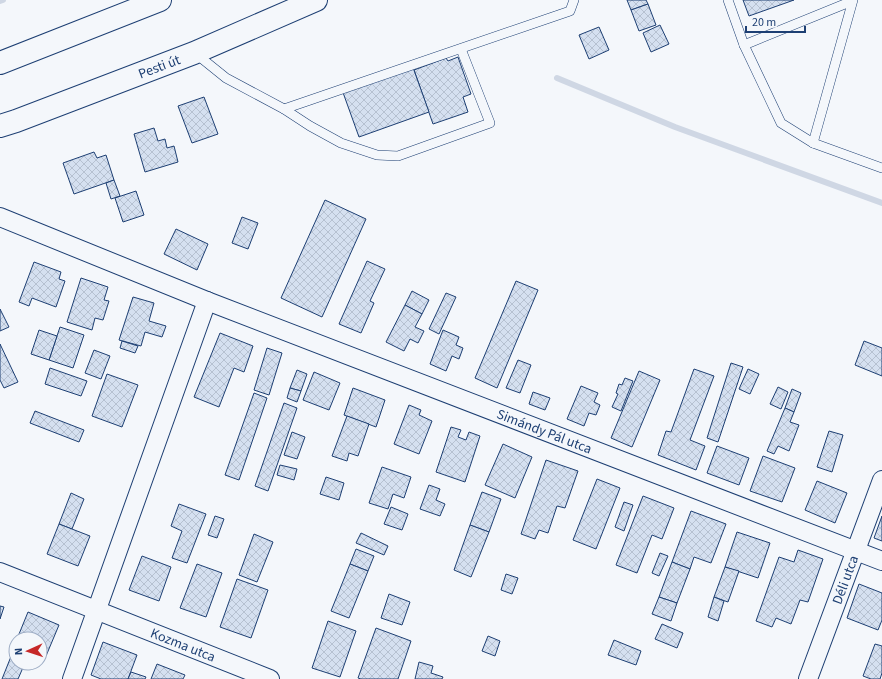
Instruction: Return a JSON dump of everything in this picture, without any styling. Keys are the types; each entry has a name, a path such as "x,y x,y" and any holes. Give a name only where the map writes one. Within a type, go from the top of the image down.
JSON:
{"main road":[{"path":"0,63 160,0"},
{"name":"Pesti út","path":"0,126 194,53 308,5 316,0"}],"street":[{"name":"Simándy Pál utca","path":"0,217 207,301 882,560"},
{"path":"72,679 207,301"},
{"name":"Déli utca","path":"808,679 882,480"},
{"name":"Kozma utca","path":"0,572 270,679"}],"lane":[{"path":"284,109 570,11 574,0"},
{"path":"728,0 744,45 781,123 813,143 882,168"},
{"path":"744,45 852,1"},
{"path":"813,143 852,1"},
{"path":"194,53 226,78 284,109 310,126 341,143 377,155 398,156 490,123 461,49"}],"building":[{"path":"627,0 646,0 648,4 631,10"},
{"path":"743,0 794,0 749,16"},
{"path":"648,4 656,25 639,31 631,10"},
{"path":"660,25 669,44 651,52 643,33"},
{"path":"599,27 609,50 589,59 579,35"},
{"path":"458,57 471,94 463,97 468,112 433,124 414,70 446,58 448,61"},
{"path":"411,62 429,112 359,137 341,87"},
{"path":"204,97 218,134 192,143 178,106"},
{"path":"154,128 158,141 165,139 167,148 174,146 178,162 145,172 134,134"},
{"path":"94,152 97,158 106,155 114,180 74,194 63,163"},
{"path":"114,180 120,196 111,199 106,183"},
{"path":"136,191 144,215 123,222 115,198"},
{"path":"325,200 366,219 322,317 281,298"},
{"path":"242,217 258,223 248,249 232,243"},
{"path":"176,229 208,244 197,270 164,254"},
{"path":"367,261 385,269 370,301 374,303 361,333 339,324"},
{"path":"34,262 61,272 59,279 65,281 56,307 32,298 29,306 19,302"},
{"path":"81,278 108,287 104,300 109,301 103,320 95,318 92,330 67,322"},
{"path":"516,281 538,290 497,388 475,378"},
{"path":"412,291 429,300 422,314 405,305"},
{"path":"446,293 456,297 439,334 429,329"},
{"path":"133,297 154,303 149,321 166,326 162,337 145,332 141,346 119,340"},
{"path":"405,305 422,314 415,327 424,331 418,343 410,339 404,351 386,342"},
{"path":"0,309 9,327 0,331"},
{"path":"60,327 84,335 73,368 49,360"},
{"path":"39,330 57,336 49,360 31,354"},
{"path":"443,330 459,337 456,345 463,348 459,359 452,356 446,371 430,364"},
{"path":"220,333 253,346 244,372 234,368 219,407 194,397"},
{"path":"122,341 138,346 135,353 120,348"},
{"path":"864,341 882,348 882,376 855,365"},
{"path":"0,344 18,382 4,388 0,380"},
{"path":"267,348 282,353 269,395 254,390"},
{"path":"94,350 110,356 101,379 85,373"},
{"path":"518,360 531,365 520,393 506,388"},
{"path":"731,363 743,367 718,442 707,438"},
{"path":"50,368 87,381 81,396 45,384"},
{"path":"694,369 714,376 690,440 705,446 696,470 658,455 666,431 671,432"},
{"path":"748,369 759,374 750,394 739,389"},
{"path":"297,370 307,374 301,391 290,388"},
{"path":"639,371 660,380 632,447 611,438"},
{"path":"314,372 340,383 329,410 303,400"},
{"path":"107,374 138,385 122,427 92,416"},
{"path":"625,378 633,381 621,411 612,407 618,394 616,393 619,384 622,385"},
{"path":"581,386 598,393 594,402 600,405 596,415 589,413 584,426 567,419"},
{"path":"778,387 788,392 781,409 770,404"},
{"path":"290,388 301,391 297,402 287,398"},
{"path":"353,388 385,400 376,427 344,415"},
{"path":"792,389 801,393 794,412 785,408"},
{"path":"533,392 550,398 545,410 529,404"},
{"path":"254,393 267,398 239,480 225,475"},
{"path":"284,403 297,408 268,491 255,486"},
{"path":"409,405 421,410 419,415 432,421 419,454 394,444"},
{"path":"785,408 794,412 790,422 799,425 789,451 778,446 774,454 767,451"},
{"path":"35,411 84,430 79,442 30,423"},
{"path":"347,416 369,424 358,456 349,453 347,461 332,456"},
{"path":"451,427 461,430 458,437 466,440 469,432 480,436 465,482 436,472"},
{"path":"829,431 843,435 832,472 817,467"},
{"path":"292,432 305,437 297,459 284,455"},
{"path":"503,444 532,457 515,498 485,485"},
{"path":"717,446 749,458 739,485 707,473"},
{"path":"763,456 795,468 782,502 750,491"},
{"path":"546,460 578,471 565,508 557,506 548,533 539,530 535,539 521,534"},
{"path":"280,465 297,469 294,480 277,475"},
{"path":"382,467 411,477 404,498 393,494 388,509 369,503"},
{"path":"326,477 344,483 339,500 320,494"},
{"path":"597,479 620,488 596,549 573,540"},
{"path":"817,481 847,493 835,523 805,510"},
{"path":"429,485 440,489 436,500 445,504 440,516 420,509"},
{"path":"482,492 501,499 489,532 470,525"},
{"path":"71,493 84,499 72,529 59,524"},
{"path":"643,496 674,508 662,539 652,535 637,573 616,565"},
{"path":"624,502 633,505 624,531 615,527"},
{"path":"179,504 206,514 187,563 172,558 182,531 171,526"},
{"path":"391,507 408,514 402,530 384,524"},
{"path":"691,511 726,524 711,563 694,557 690,569 672,562"},
{"path":"215,516 224,519 217,538 208,535"},
{"path":"882,516 882,541 874,538"},
{"path":"59,524 90,536 78,566 47,554"},
{"path":"470,525 489,532 471,577 454,570"},
{"path":"737,532 770,543 758,578 725,567"},
{"path":"361,533 388,546 384,555 356,543"},
{"path":"254,534 273,542 257,582 239,575"},
{"path":"356,549 374,556 368,571 350,564"},
{"path":"798,550 823,559 808,602 800,600 791,624 776,618 772,627 756,621 779,557 794,562"},
{"path":"660,553 668,556 659,576 652,573"},
{"path":"142,556 171,567 159,601 129,590"},
{"path":"672,562 690,569 677,603 659,597"},
{"path":"197,564 222,573 206,617 180,608"},
{"path":"350,564 368,571 349,618 331,611"},
{"path":"725,567 739,571 728,602 714,597"},
{"path":"506,574 518,578 512,594 501,590"},
{"path":"237,579 268,590 251,638 220,627"},
{"path":"859,584 882,593 882,620 878,630 847,618"},
{"path":"389,594 410,602 402,625 381,618"},
{"path":"659,597 677,603 671,621 652,614"},
{"path":"714,597 724,601 718,621 708,617"},
{"path":"0,606 4,607 0,619"},
{"path":"28,612 59,625 48,651 48,631 20,631"},
{"path":"328,621 356,631 340,677 312,668"},
{"path":"662,624 683,633 677,648 655,639"},
{"path":"376,628 411,641 398,679 358,678"},
{"path":"488,636 500,641 495,656 482,651"},
{"path":"614,640 641,651 636,665 608,655"},
{"path":"103,642 137,655 128,679 101,679 91,675"},
{"path":"875,644 882,646 882,673 880,679 871,679 863,676"},
{"path":"419,662 433,666 431,673 443,677 442,679 415,679"},
{"path":"8,664 8,671 22,671 18,679 2,679"},
{"path":"157,664 185,675 183,679 151,679"},
{"path":"131,672 146,677 145,679 128,679"}],"waterway":[{"path":"557,78 675,127 882,203"}]}
